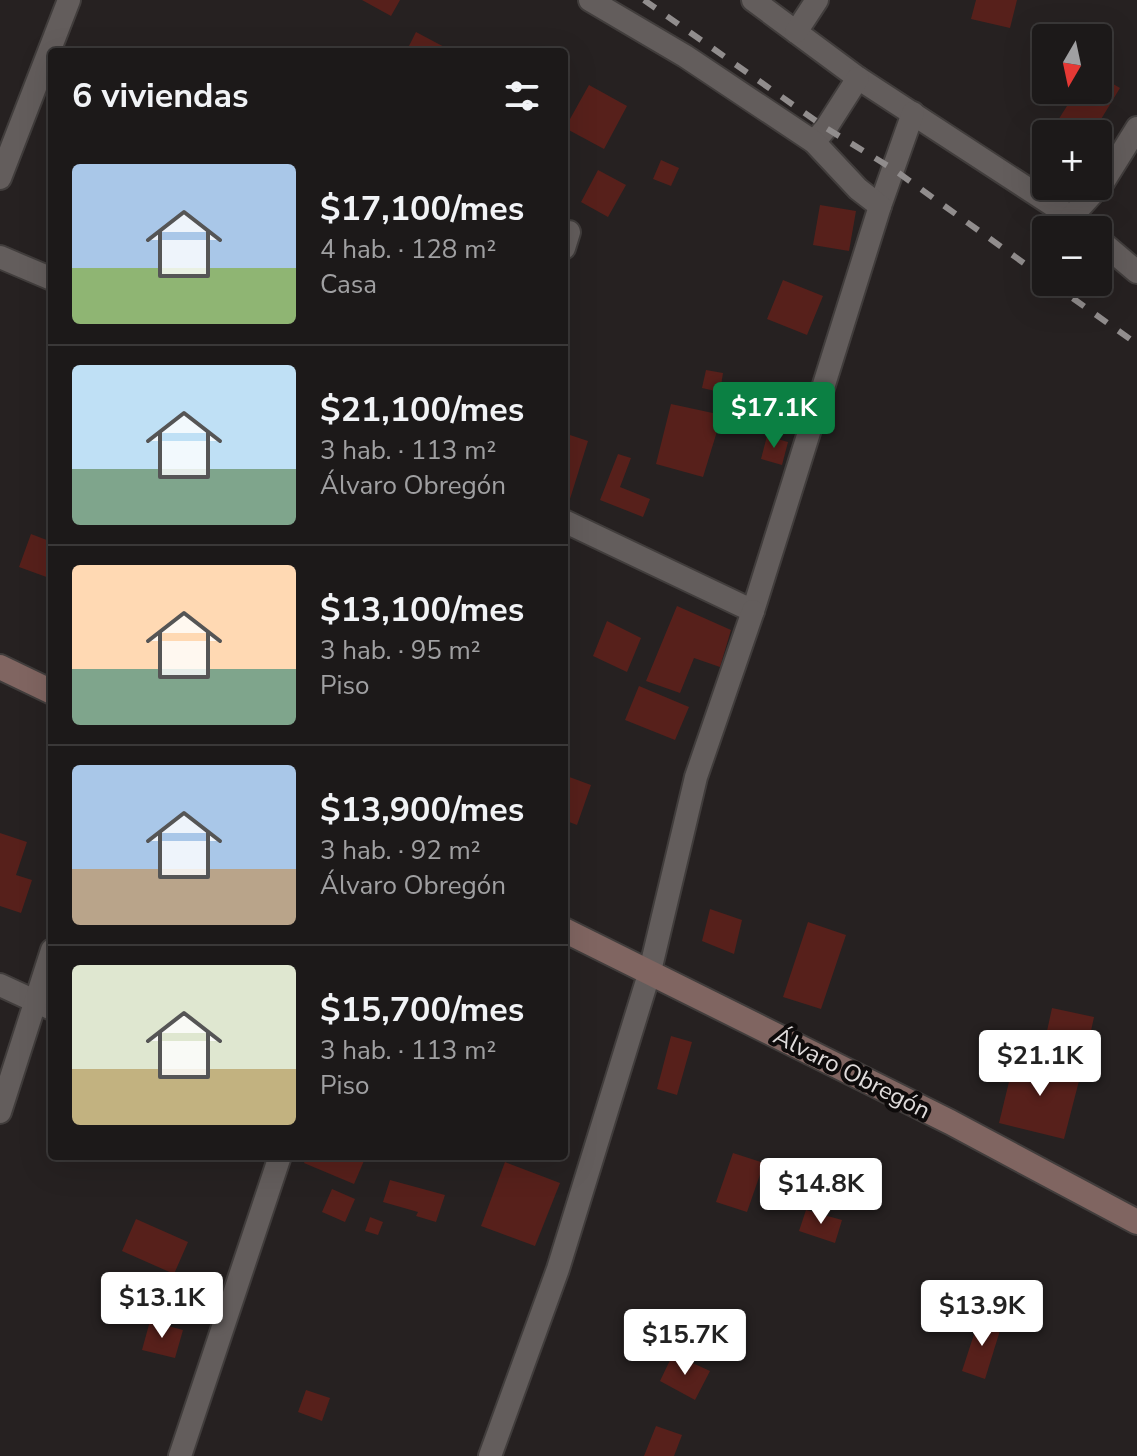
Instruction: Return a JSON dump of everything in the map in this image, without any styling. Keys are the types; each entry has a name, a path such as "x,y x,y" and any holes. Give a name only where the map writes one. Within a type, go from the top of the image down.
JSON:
{"street":[{"path":"50,48 69,0"},
{"path":"590,0 685,56 814,142 858,189 880,206"},
{"path":"753,0 858,78 1067,216"},
{"path":"796,32 817,0"},
{"path":"0,178 48,54"},
{"path":"814,142 858,78"},
{"path":"490,1456 558,1269 650,971 696,777 753,611 880,206 913,113"},
{"path":"1084,216 1137,128"},
{"path":"1112,251 1137,272"},
{"path":"0,257 48,277"},
{"path":"568,523 753,611"},
{"path":"0,667 48,690"},
{"name":"Álvaro Obregón","path":"568,932 950,1122 1137,1222"},
{"path":"0,1112 44,1006 48,978"},
{"path":"0,985 44,1006"},
{"path":"180,1456 279,1160"}],"building":[{"path":"362,0 400,0 391,16"},
{"path":"976,0 1017,0 1010,28 971,19"},
{"path":"416,32 446,48 408,48"},
{"path":"1112,83 1120,88 1112,101"},
{"path":"589,85 627,106 604,149 568,130 568,123"},
{"path":"1068,104 1110,104 1101,120 1058,120"},
{"path":"661,160 679,168 671,186 653,179"},
{"path":"598,170 626,185 608,217 581,202"},
{"path":"820,205 856,211 849,251 813,245"},
{"path":"783,280 823,296 807,335 767,319"},
{"path":"706,370 723,373 720,392 702,388"},
{"path":"671,404 722,415 703,477 656,464"},
{"path":"568,434 588,441 568,502"},
{"path":"767,436 788,442 782,465 761,459"},
{"path":"618,454 631,458 620,487 650,499 643,517 600,500"},
{"path":"31,534 48,540 48,578 19,567"},
{"path":"677,606 731,630 720,667 694,658 680,693 646,681"},
{"path":"607,621 641,638 627,672 593,656"},
{"path":"639,686 689,707 675,740 625,720"},
{"path":"568,776 591,785 577,825 568,822"},
{"path":"0,833 27,842 16,875 32,880 21,913 0,906"},
{"path":"710,909 742,920 734,954 702,941"},
{"path":"808,922 846,935 821,1009 783,997"},
{"path":"1052,1008 1094,1017 1083,1068 1041,1059"},
{"path":"671,1036 692,1042 677,1095 657,1089"},
{"path":"1015,1057 1081,1073 1064,1139 999,1123"},
{"path":"733,1153 764,1163 747,1212 716,1202"},
{"path":"305,1160 364,1160 354,1184 304,1163"},
{"path":"505,1162 560,1183 535,1246 481,1226"},
{"path":"390,1180 445,1195 436,1222 416,1216 418,1212 383,1202"},
{"path":"332,1189 355,1199 345,1222 322,1212"},
{"path":"806,1210 842,1220 835,1243 799,1231"},
{"path":"370,1217 383,1222 378,1235 365,1231"},
{"path":"136,1219 188,1242 174,1274 122,1251"},
{"path":"979,1319 1002,1324 985,1379 962,1371"},
{"path":"150,1321 183,1330 175,1358 142,1350"},
{"path":"673,1354 710,1371 695,1400 660,1381"},
{"path":"306,1390 330,1398 322,1421 298,1412"},
{"path":"656,1426 682,1435 674,1456 644,1456"}],"railway":[{"path":"644,0 826,128 893,169 1032,269"},
{"path":"1070,296 1137,344"}]}
